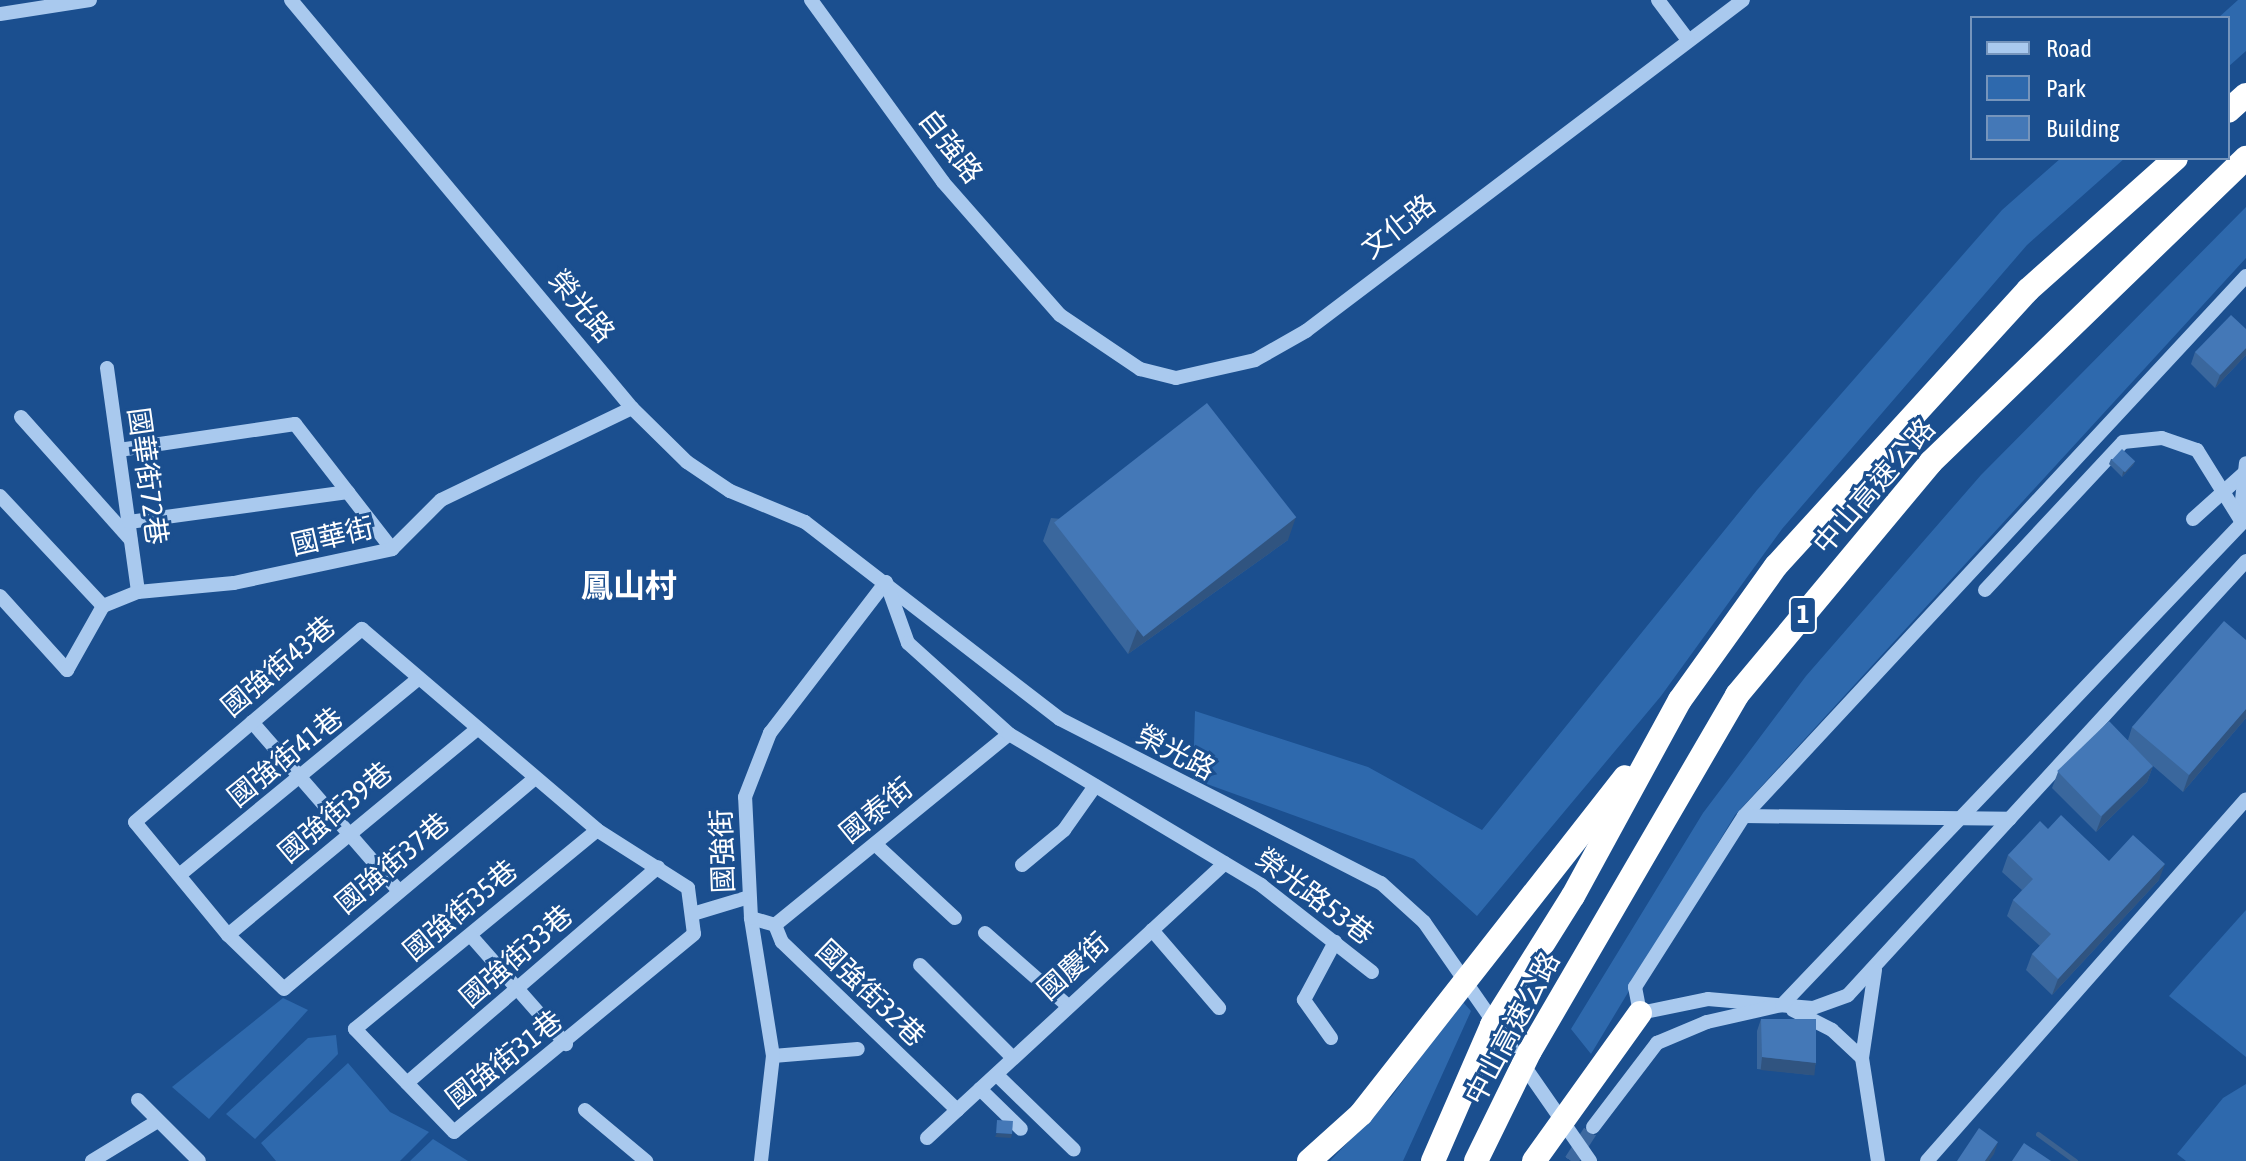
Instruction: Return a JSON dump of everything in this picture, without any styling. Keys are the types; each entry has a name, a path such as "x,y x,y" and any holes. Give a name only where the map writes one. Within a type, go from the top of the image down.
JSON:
{"highway":[{"path":"2230,109 2246,95"},
{"name":"中山高速公路","path":"1476,1161 1530,1051 1737,695 1931,462 2246,158"},
{"name":"中山高速公路","path":"1433,1161 1492,1025 1573,896 1680,700 1818,520 2028,290 2174,160"},
{"path":"1309,1161 1361,1114 1680,700"},
{"path":"1534,1161 1640,1013"}],"street":[{"path":"0,14 90,0"},
{"name":"榮光路","path":"291,0 632,408 687,462 730,491 805,522 1060,719 1381,883 1447,954 1590,1161"},
{"name":"自強路","path":"811,0 943,182 1060,315"},
{"path":"1658,0 1688,40"},
{"name":"文化路","path":"1060,315 1140,369 1176,378 1255,360 1306,331 1743,0"},
{"path":"2246,276 1744,816 1635,987 1640,1013 1708,999 1782,1005 1833,1005 1876,966 2246,561"},
{"name":"國華街72巷","path":"107,368 138,592"},
{"name":"國華街","path":"103,606 138,592 234,583 392,549 441,500 632,408"},
{"path":"21,417 131,540"},
{"path":"119,450 295,424 392,549"},
{"path":"1985,590 2123,442 2162,438 2197,450 2243,519"},
{"path":"2193,519 2245,468"},
{"path":"1593,1127 1657,1043 1707,1022 1782,1005 1954,820 2243,519 2245,468"},
{"path":"129,522 348,492"},
{"path":"0,496 103,606 67,670 0,596"},
{"path":"886,582 908,643 1009,734 1225,863"},
{"name":"國強街","path":"761,1161 773,1056 751,918 745,797 770,733 886,582"},
{"name":"國強街43巷","path":"284,989 228,935 183,872 135,822 362,629 475,731 597,830 688,888 696,913"},
{"name":"國強街41巷","path":"183,872 303,780 417,680"},
{"path":"252,722 399,891"},
{"name":"國強街39巷","path":"228,935 475,731"},
{"name":"國泰街","path":"775,925 1009,734"},
{"name":"國強街37巷","path":"284,989 534,779"},
{"path":"1022,865 1064,830 1095,786"},
{"path":"1927,1161 2246,799"},
{"path":"1744,816 2010,819"},
{"name":"國強街35巷","path":"355,1029 597,830"},
{"path":"875,844 955,918"},
{"name":"國慶街","path":"927,1138 997,1075 1067,1005 1225,863"},
{"name":"榮光路53巷","path":"1225,863 1372,972"},
{"name":"國強街33巷","path":"407,1083 658,867"},
{"path":"696,913 749,897"},
{"name":"國強街31巷","path":"355,1029 454,1132 566,1044 694,934 696,913"},
{"path":"751,918 775,925"},
{"name":"國強街32巷","path":"775,925 782,942 957,1110"},
{"path":"1152,930 1219,1008"},
{"path":"985,933 1067,1005"},
{"path":"471,936 566,1044"},
{"path":"1331,1038 1304,1000 1335,942"},
{"path":"920,965 1012,1057"},
{"path":"1876,966 1862,1058 1878,1161"},
{"path":"1782,1005 1832,1030 1862,1058"},
{"path":"773,1056 858,1049"},
{"path":"997,1075 1074,1150"},
{"path":"980,1089 1021,1129"},
{"path":"138,1100 156,1122 199,1161"},
{"path":"585,1110 646,1161"},
{"path":"92,1161 156,1122"}],"green space":[{"path":"2238,0 2246,0 2246,51 2230,65 2230,16 2220,16"},
{"path":"2059,160 2123,160 2027,245 1782,529 1661,696 1477,916 1414,859 1193,779 1195,711 1368,767 1482,830 1757,490 2002,210"},
{"path":"2246,207 2246,258 1735,815 1591,1054 1571,1029 1703,813 1806,676 1981,475"},
{"path":"2246,910 2246,1057 2169,996"},
{"path":"283,998 308,1010 209,1119 172,1087"},
{"path":"1462,1001 1471,1011 1403,1161 1330,1161 1392,1096"},
{"path":"336,1035 338,1054 255,1139 226,1114 308,1038"},
{"path":"348,1063 390,1112 429,1132 400,1161 276,1161 261,1143"},
{"path":"2246,1084 2246,1161 2186,1161 2177,1154 2223,1098"},
{"path":"433,1139 468,1161 410,1161"}],"building":[{"path":"2231,315 2246,329 2246,348 2220,375 2195,352"},
{"path":"1207,403 1296,517 1143,637 1054,522"},
{"path":"2122,449 2135,461 2125,472 2112,460"},
{"path":"2224,621 2246,640 2246,709 2189,775 2132,727"},
{"path":"2109,721 2153,766 2101,816 2057,771"},
{"path":"2061,815 2109,861 2133,835 2165,864 2058,979 2032,954 2051,934 2013,900 2033,879 2008,855 2040,821 2048,829"},
{"path":"1761,1019 1816,1019 1816,1063 1762,1057"},
{"path":"997,1120 1013,1121 1012,1134 996,1133"},
{"path":"1979,1128 1998,1142 1985,1161 1957,1161"},
{"path":"2024,1143 2051,1161 2012,1161"}],"waterway":[{"path":"2038,1134 2075,1161"}],"tunnel":[{"path":"1571,1161 1593,1127"}],"district":[{"name":"鳳山村","path":"629,586"}]}
